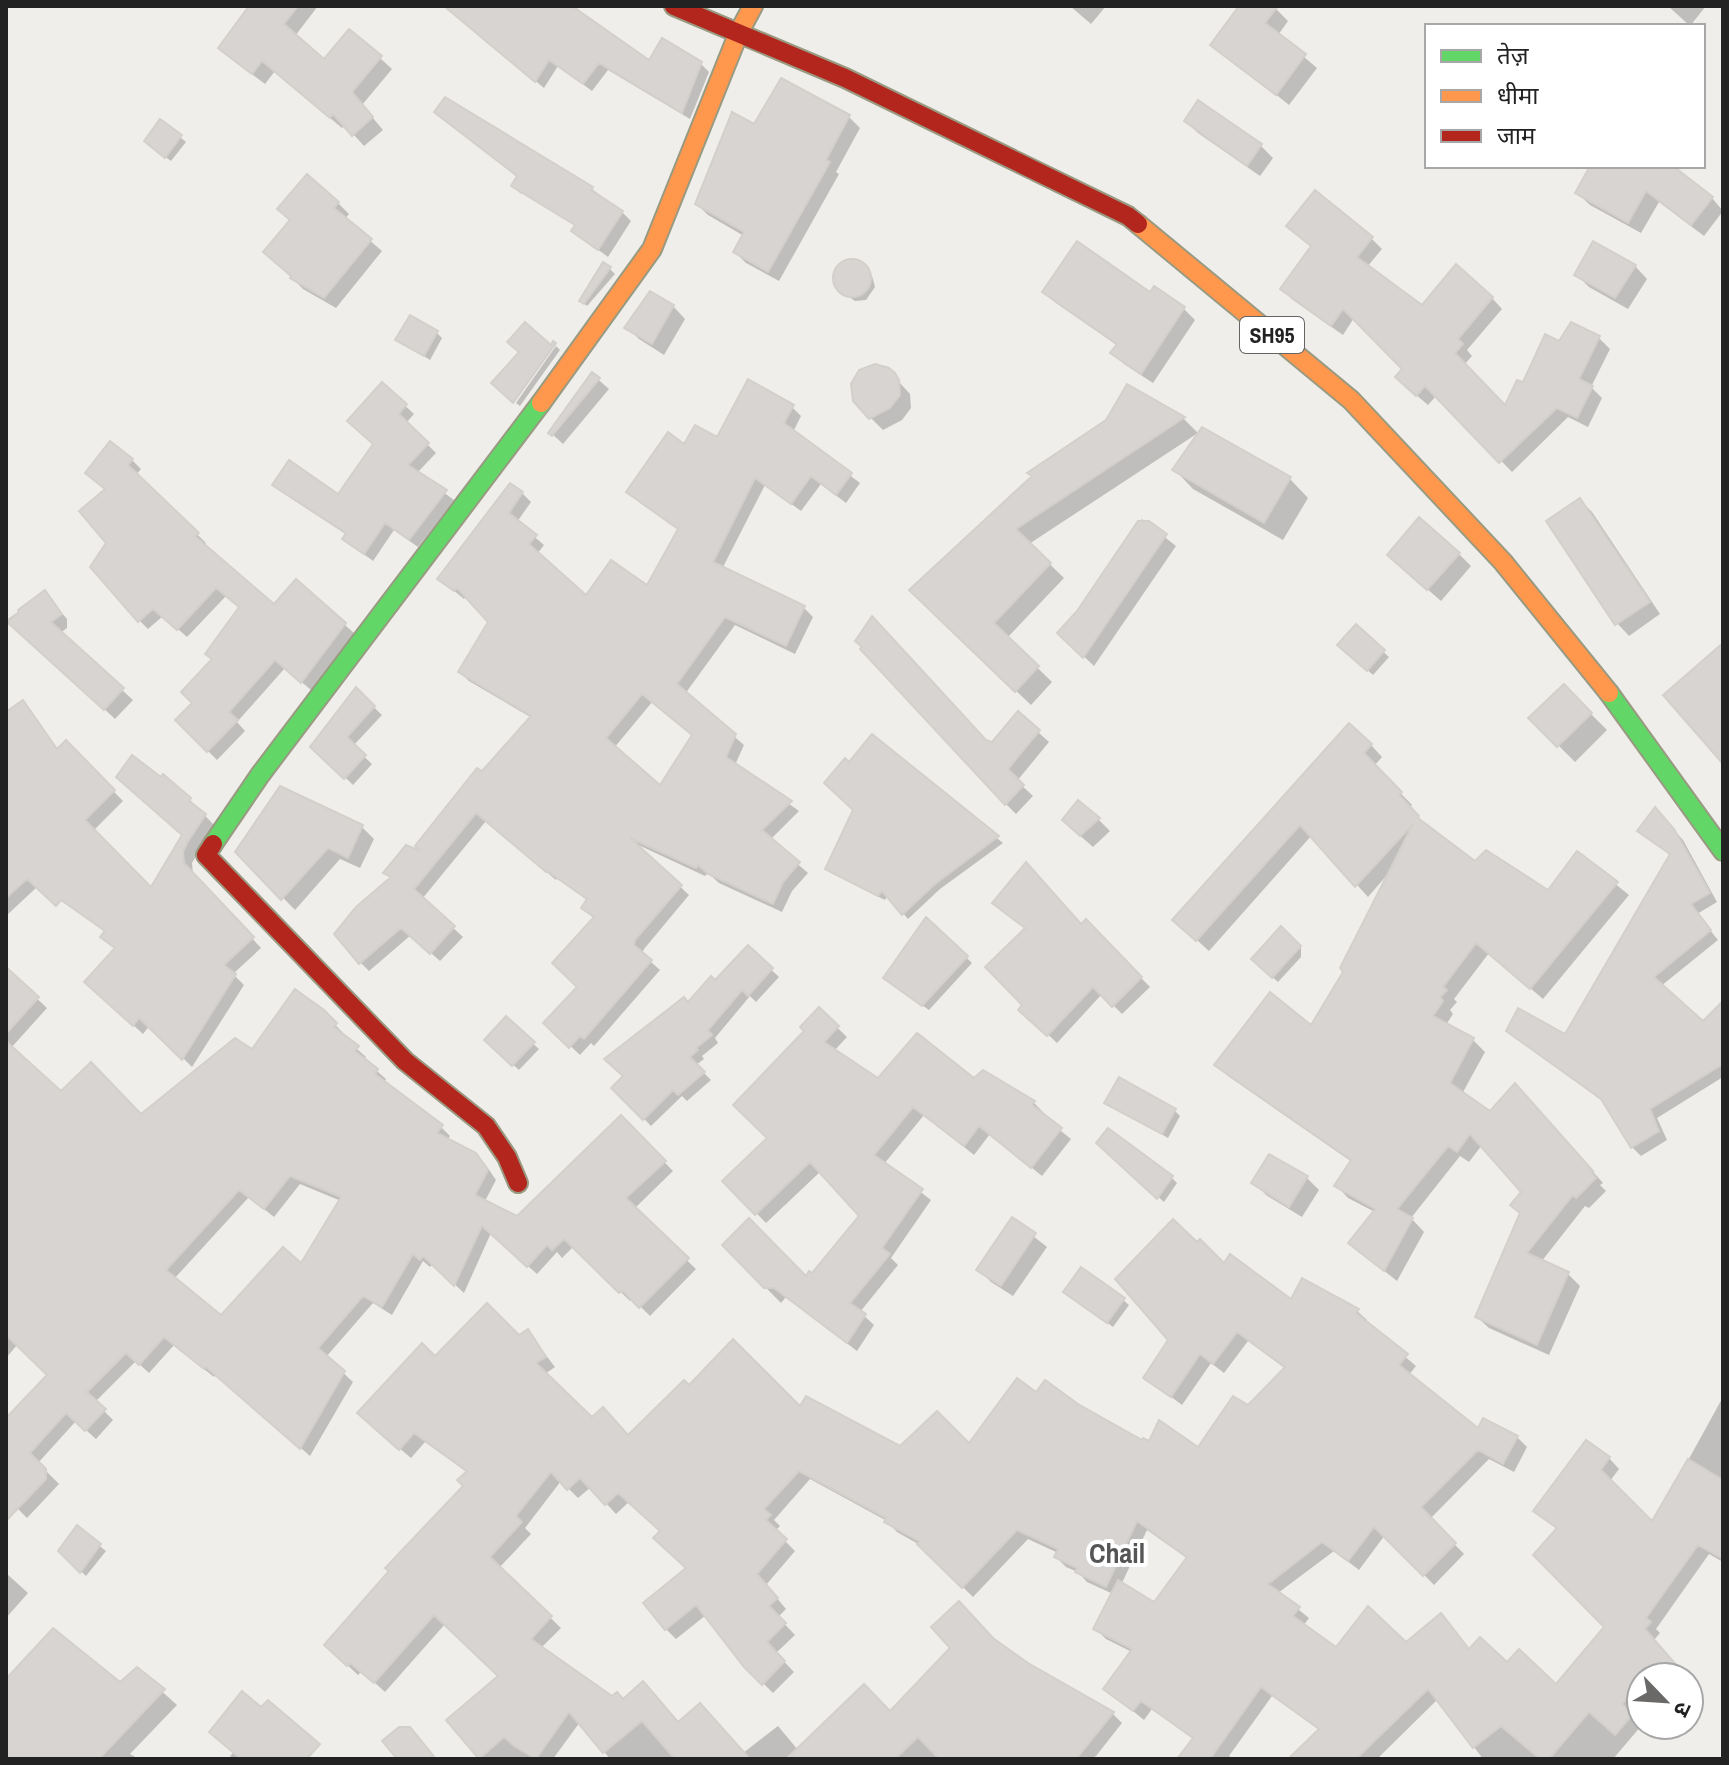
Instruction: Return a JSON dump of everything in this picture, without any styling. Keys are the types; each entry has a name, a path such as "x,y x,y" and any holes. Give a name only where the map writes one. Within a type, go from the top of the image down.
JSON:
{"street":[{"name":"SH95","path":"674,6 845,78 1128,216 1351,400 1503,562 1619,705 1723,851"},
{"path":"518,1183 507,1157 486,1126 405,1061 206,855 260,775 541,404 652,249 739,32 753,6"}],"building":[{"path":"249,6 298,6 284,24 324,59 349,29 382,56 352,92 373,117 352,136 333,114 330,118 262,61 252,74 218,48"},
{"path":"444,6 572,6 649,60 662,38 702,62 682,113 599,63 583,84 549,60 535,82"},
{"path":"1239,6 1278,6 1265,23 1306,54 1276,95 1210,45"},
{"path":"781,78 850,115 826,160 830,162 768,272 733,252 744,232 695,204 732,112 754,124"},
{"path":"445,97 593,187 591,190 623,211 598,250 571,231 575,225 511,186 517,176 434,112"},
{"path":"1198,100 1262,144 1247,166 1184,121"},
{"path":"160,119 182,135 165,158 144,141"},
{"path":"1589,168 1676,168 1713,197 1691,225 1646,191 1628,223 1575,193"},
{"path":"307,174 339,202 334,208 372,239 324,298 290,278 263,252 290,220 277,209"},
{"path":"1315,190 1373,237 1357,257 1422,305 1456,264 1493,297 1458,339 1463,344 1455,353 1505,405 1517,380 1523,382 1545,334 1559,341 1571,322 1600,336 1579,379 1593,386 1577,418 1557,408 1499,463 1425,386 1416,396 1395,377 1402,369 1343,309 1331,326 1280,289 1311,246 1286,226"},
{"path":"1077,241 1150,292 1154,286 1185,307 1141,374 1110,353 1117,344 1042,292"},
{"path":"1593,241 1636,265 1615,298 1574,275"},
{"path":"852,259 865,265 871,278 865,291 852,297 839,291 833,278 839,265"},
{"path":"603,262 611,267 584,304 579,301"},
{"path":"650,291 674,305 652,344 624,328"},
{"path":"410,315 438,331 424,356 395,340"},
{"path":"525,322 551,345 553,341 556,343 513,403 491,383 519,352 507,342"},
{"path":"875,364 895,373 900,395 890,408 869,419 853,401 851,384 859,370"},
{"path":"592,372 600,378 552,436 548,433"},
{"path":"748,379 794,405 784,423 852,473 836,495 811,476 791,504 755,478 713,562 805,606 786,646 725,617 677,684 736,734 726,757 792,801 762,830 800,862 783,882 773,904 708,874 698,865 696,868 630,838 682,885 635,940 634,945 652,960 584,1039 580,1036 569,1048 543,1023 577,987 552,963 594,917 581,908 587,899 546,872 476,813 414,889 455,926 430,954 401,928 359,964 334,934 356,907 391,877 383,873 406,845 420,851 415,846 477,768 482,771 531,716 458,672 488,622 457,588 454,591 437,579 510,483 523,492 509,513 537,535 529,544 586,595 611,560 647,585 678,529 626,492 668,432 684,444 695,425 717,437","holes":["642,694 692,735 660,785 606,738"]},
{"path":"382,382 407,404 399,414 429,443 408,465 447,490 409,540 385,523 364,554 342,539 346,533 272,485 289,460 338,494 373,444 347,421"},
{"path":"1127,384 1185,417 1016,529 1051,563 994,623 1039,666 1015,692 909,590 1032,476 1027,473 1106,420"},
{"path":"1202,427 1291,477 1264,523 1172,470"},
{"path":"110,441 133,459 128,465 199,533 195,536 274,604 296,579 346,623 301,683 275,660 229,712 238,720 207,752 175,720 192,703 181,692 212,659 205,654 239,607 216,588 177,630 153,609 138,622 90,567 106,543 79,511 105,489 85,473"},
{"path":"1580,498 1650,602 1615,625 1546,521"},
{"path":"1419,517 1460,553 1427,590 1387,555"},
{"path":"1138,521 1149,521 1167,534 1083,658 1057,633 1077,611"},
{"path":"45,590 62,614 51,622 124,688 104,710 7,622"},
{"path":"872,616 986,740 992,742 1018,711 1040,730 1008,769 1024,785 1005,805 860,649 862,647 855,641"},
{"path":"1356,624 1385,650 1367,671 1337,645"},
{"path":"1723,643 1723,764 1663,695"},
{"path":"1564,684 1592,713 1557,747 1528,718"},
{"path":"356,687 375,706 347,737 366,755 344,779 310,747"},
{"path":"23,700 57,749 66,740 115,790 85,820 151,887 182,835 116,777 132,755 161,777 163,774 206,814 187,843 183,852 184,863 254,937 224,965 236,974 182,1060 139,1018 133,1026 84,982 115,948 100,937 105,931 61,900 56,906 27,879 6,898 6,712"},
{"path":"1349,723 1372,744 1364,753 1402,792 1399,795 1418,818 1475,861 1486,850 1548,890 1577,851 1618,882 1530,989 1476,943 1443,987 1447,990 1440,997 1443,1001 1433,1016 1474,1038 1450,1083 1490,1111 1515,1083 1596,1178 1576,1198 1573,1195 1527,1253 1569,1272 1537,1345 1475,1317 1520,1213 1510,1205 1521,1192 1470,1134 1457,1152 1448,1146 1397,1209 1413,1218 1384,1271 1348,1243 1375,1209 1334,1186 1351,1160 1214,1065 1270,992 1311,1025 1343,972 1340,968 1413,824 1355,887 1300,825 1196,941 1172,920"},
{"path":"872,734 999,836 935,884 902,915 882,891 878,896 825,869 853,810 824,783 845,758 849,762"},
{"path":"280,786 363,825 348,858 328,848 281,900 235,852"},
{"path":"1078,800 1100,818 1080,836 1062,820"},
{"path":"1655,807 1674,829 1710,893 1691,904 1711,930 1654,977 1703,1021 1723,1001 1723,1064 1650,1109 1659,1131 1631,1148 1601,1099 1506,1031 1518,1008 1565,1034 1670,854 1637,831"},
{"path":"1026,862 1081,924 1086,919 1142,977 1112,1007 1093,987 1047,1036 1018,1010 1022,1005 985,967 1025,928 992,903"},
{"path":"926,917 968,956 922,1006 883,978"},
{"path":"1281,926 1301,946 1272,978 1251,959"},
{"path":"748,945 773,968 748,996 742,990 708,1030 712,1035 690,1057 705,1072 678,1095 673,1090 643,1120 611,1088 623,1076 604,1059 684,997 688,1002 711,976 715,980"},
{"path":"6,967 39,997 6,1034"},
{"path":"295,989 324,1010 337,1023 334,1027 359,1046 355,1051 378,1069 375,1074 443,1125 437,1133 476,1153 488,1170 475,1195 517,1216 621,1115 666,1161 626,1198 689,1258 639,1308 622,1290 619,1293 564,1239 552,1250 547,1245 527,1267 482,1226 454,1286 423,1256 420,1260 413,1254 382,1307 363,1296 318,1348 345,1371 300,1449 206,1367 204,1369 164,1337 139,1365 126,1353 87,1392 106,1409 85,1431 66,1413 30,1453 46,1469 46,1479 6,1521 6,1418 47,1375 6,1335 6,1041 61,1091 91,1062 141,1114 235,1038 252,1049","holes":["290,1176 341,1197 301,1263 283,1247 221,1315 166,1270 239,1190 264,1209"]},
{"path":"819,1007 839,1026 824,1042 878,1078 917,1033 974,1078 983,1070 1035,1101 1032,1105 1062,1128 1031,1168 979,1126 964,1146 913,1107 874,1155 923,1189 882,1248 890,1254 850,1303 866,1314 847,1343 774,1288 764,1288 722,1245 749,1218 806,1276 809,1271 812,1273 859,1216 810,1162 755,1215 722,1181 767,1138 733,1105 804,1031 800,1027"},
{"path":"506,1016 535,1042 512,1066 484,1040"},
{"path":"1119,1077 1176,1109 1162,1134 1104,1103"},
{"path":"1108,1128 1173,1176 1157,1199 1096,1143"},
{"path":"1269,1154 1308,1176 1289,1207 1251,1183"},
{"path":"1012,1217 1036,1233 1001,1286 976,1270"},
{"path":"1173,1219 1197,1242 1200,1239 1224,1263 1230,1254 1291,1299 1302,1278 1359,1309 1356,1313 1408,1354 1399,1365 1478,1428 1483,1418 1518,1436 1503,1464 1478,1450 1421,1507 1456,1543 1423,1576 1374,1527 1348,1561 1322,1542 1268,1584 1300,1607 1293,1616 1336,1647 1368,1606 1406,1642 1441,1613 1469,1649 1480,1637 1507,1662 1519,1649 1556,1684 1604,1627 1533,1555 1557,1528 1533,1511 1586,1440 1610,1457 1601,1470 1652,1521 1688,1459 1723,1480 1723,1559 1698,1545 1646,1618 1651,1622 1645,1629 1673,1661 1625,1661 1625,1701 1622,1704 1625,1707 1625,1723 1615,1735 1589,1712 1549,1759 1540,1759 1501,1726 1473,1748 1428,1689 1356,1759 1288,1759 1319,1729 1261,1687 1210,1759 1177,1759 1193,1738 1141,1701 1133,1711 1103,1689 1132,1649 1093,1629 1118,1580 1154,1602 1187,1557 1137,1521 1106,1587 1075,1572 1077,1568 1054,1557 1058,1549 1017,1530 962,1588 917,1544 919,1541 884,1522 886,1518 799,1471 764,1509 771,1515 766,1520 787,1539 757,1574 778,1598 769,1606 786,1623 767,1642 785,1661 762,1685 744,1667 696,1605 665,1630 643,1603 686,1568 653,1538 660,1531 618,1493 605,1505 580,1478 567,1490 551,1472 516,1516 522,1522 490,1557 552,1616 531,1639 612,1696 617,1692 623,1699 643,1681 678,1722 700,1703 750,1759 675,1759 642,1721 603,1753 569,1712 536,1759 504,1737 479,1759 446,1720 498,1676 434,1615 374,1683 350,1663 347,1666 324,1645 389,1571 385,1568 463,1486 457,1480 467,1471 414,1433 399,1450 357,1413 422,1343 435,1356 487,1303 519,1335 528,1329 546,1357 536,1363 592,1417 603,1407 628,1435 684,1380 689,1385 733,1339 800,1406 806,1396 900,1446 937,1411 969,1443 1017,1378 1036,1392 1045,1380 1078,1404 1142,1440 1149,1441 1159,1420 1198,1447 1233,1396 1248,1405 1285,1367 1237,1332 1213,1364 1200,1354 1171,1397 1143,1378 1168,1340 1115,1279"},
{"path":"1081,1267 1125,1298 1107,1323 1063,1292"},
{"path":"77,1525 101,1544 80,1573 58,1551"},
{"path":"959,1601 993,1638 1028,1663 1114,1712 1076,1759 939,1759 918,1737 895,1759 786,1759 864,1684 890,1711 950,1648 931,1627"},
{"path":"53,1628 120,1682 137,1667 165,1689 99,1759 6,1759 6,1679"},
{"path":"242,1691 261,1707 268,1700 320,1744 307,1759 241,1759 209,1732"},
{"path":"399,1727 410,1727 436,1759 397,1759 382,1741"}],"traffic: fast":[{"path":"213,844 260,775 541,403"},
{"path":"1609,693 1723,851"}],"traffic: slow":[{"path":"541,403 652,249 739,32 753,6"},
{"path":"1138,224 1351,400 1503,562 1609,693"}],"traffic: jam":[{"path":"674,6 845,78 1128,216 1138,224"},
{"path":"213,844 206,855 405,1061 486,1126 507,1157 518,1183"}],"district":[{"name":"Chail","path":"1117,1553"}]}
